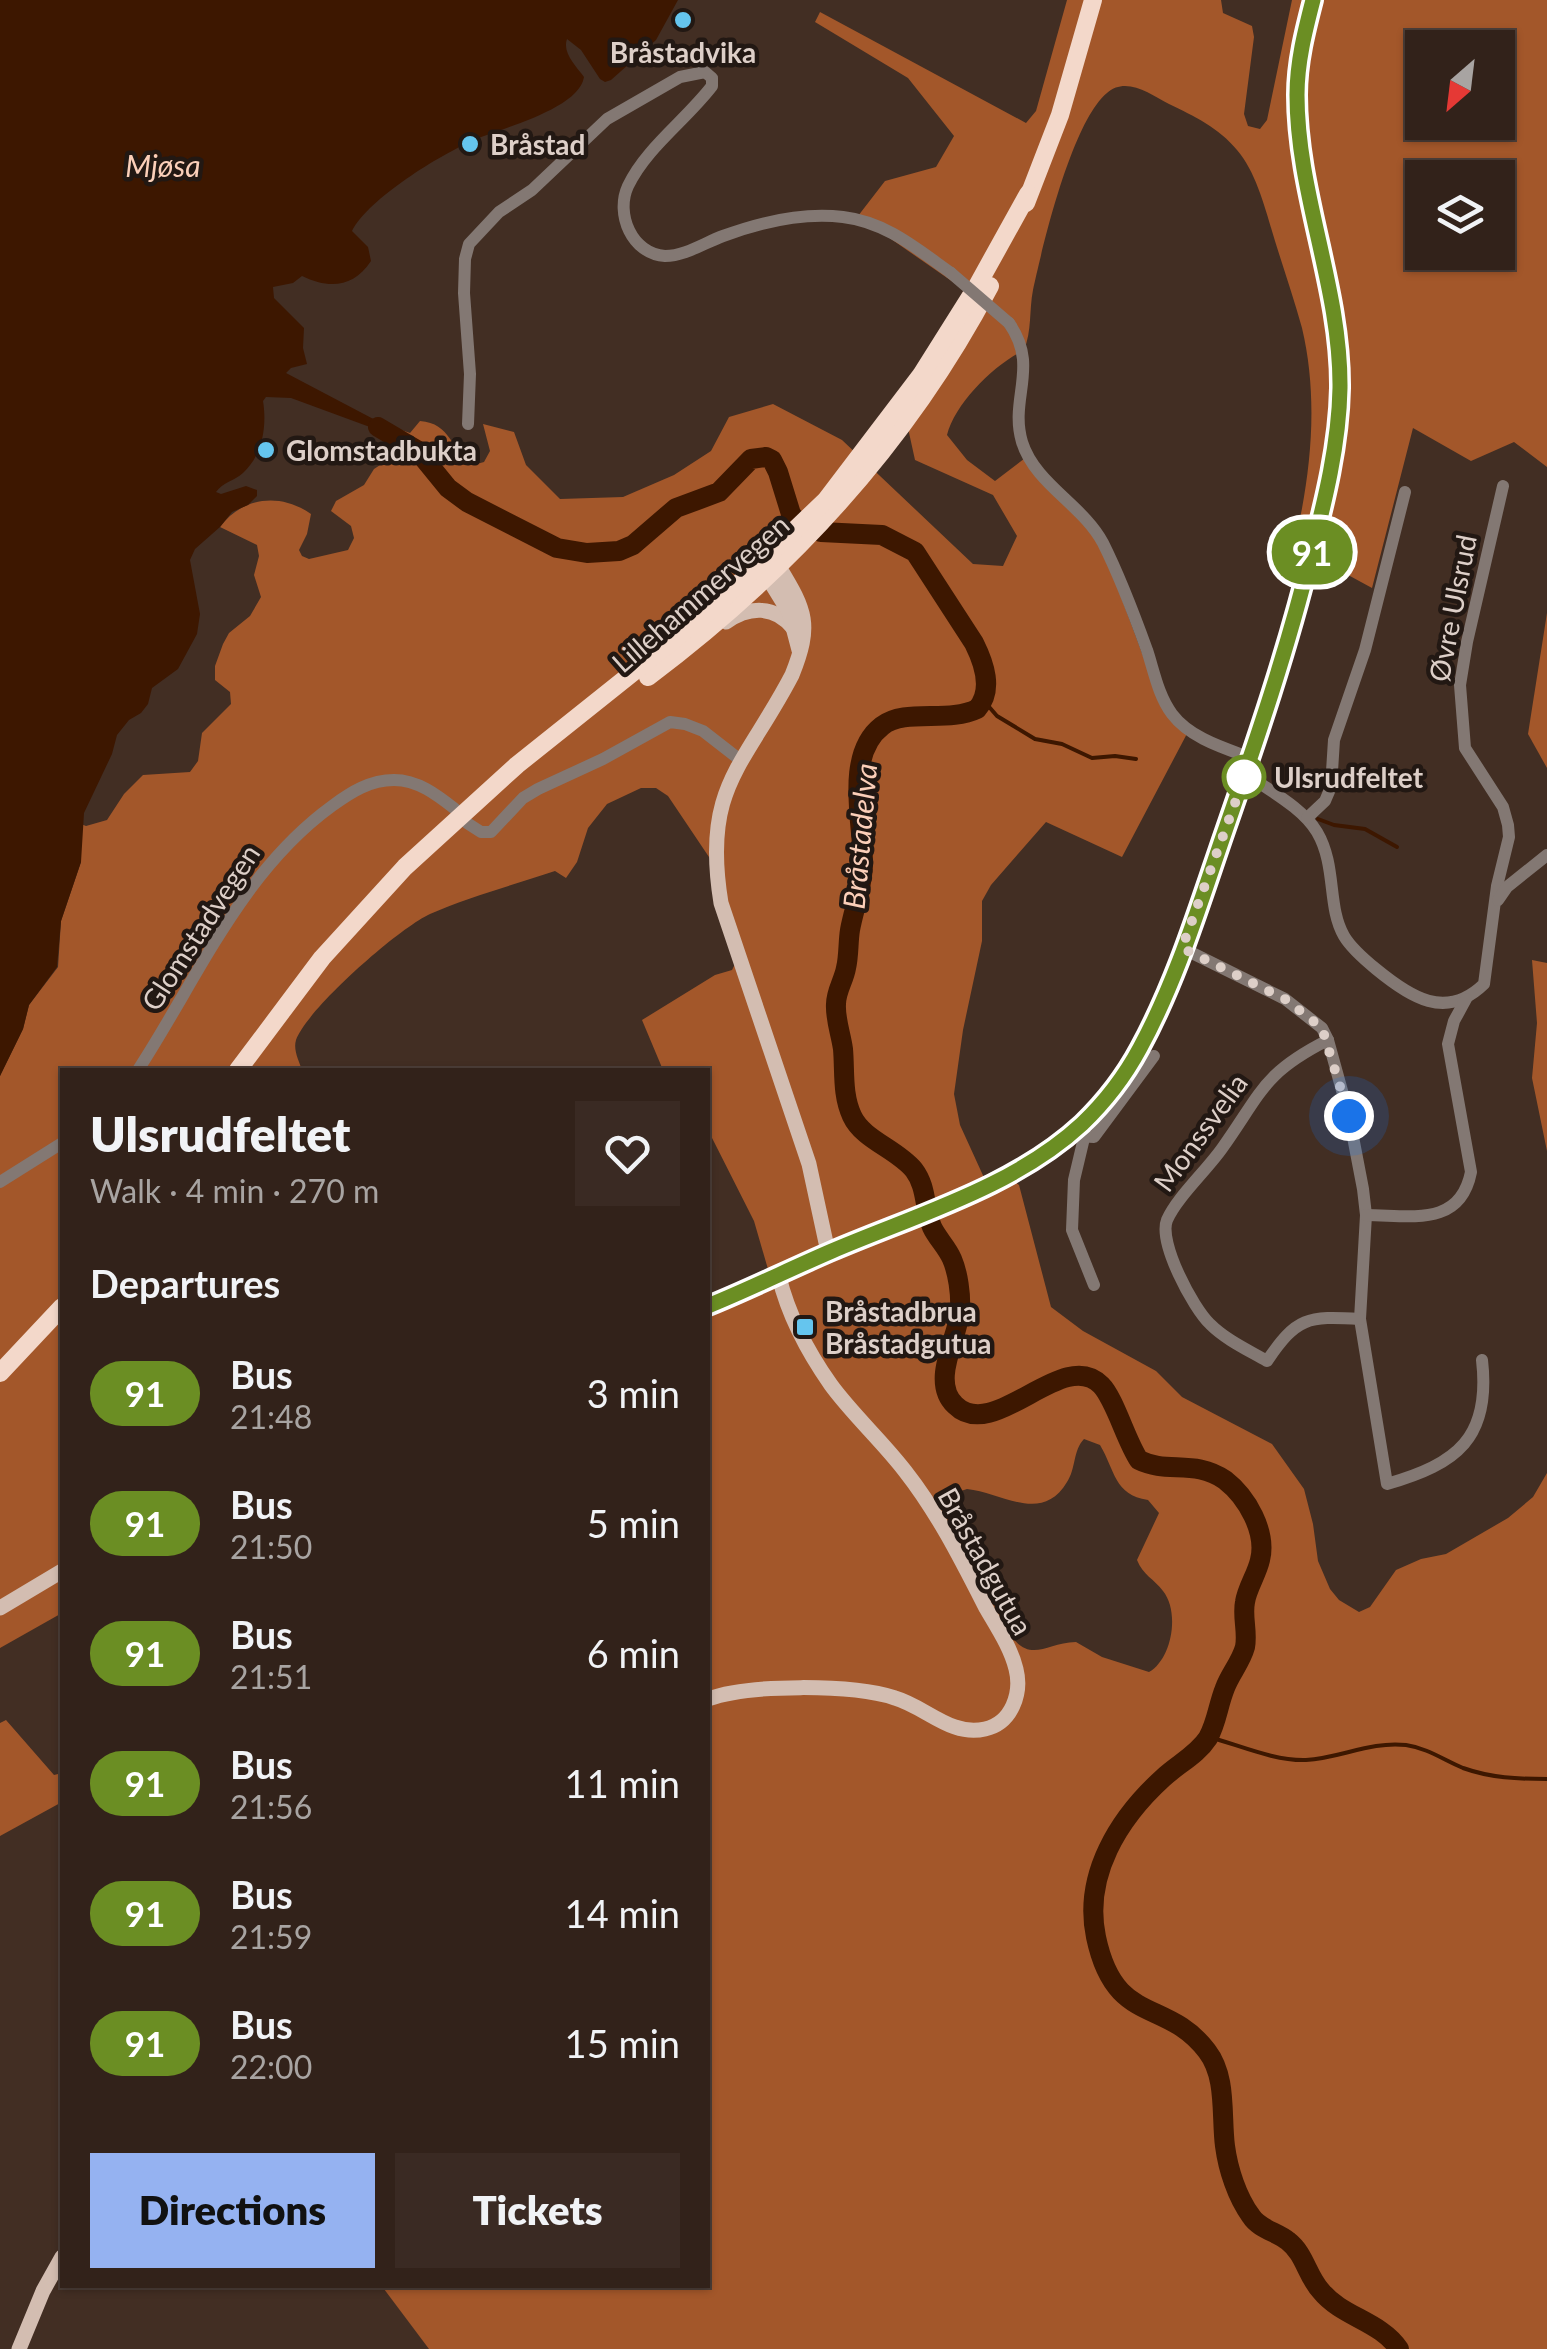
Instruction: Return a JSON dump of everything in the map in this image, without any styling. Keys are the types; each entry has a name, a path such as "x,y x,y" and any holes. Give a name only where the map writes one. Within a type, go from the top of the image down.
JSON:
{"highway":[{"name":"Lillehammervegen","path":"490,792 524,771 690,644 770,569 849,482 948,333 1028,194 1060,115 1092,0"},
{"name":"Lillehammervegen","path":"240,1068 322,958 375,897 517,766 770,569"},
{"path":"0,1373 60,1309"}],"main road":[{"path":"710,1305 979,1189 1077,1136 1140,1048 1182,948 1248,765 1296,617 1332,461 1340,392 1335,310 1302,154 1297,98 1298,71 1313,0"},
{"path":"770,569 789,612 799,650"},
{"path":"770,569 800,602 805,630 787,684 739,759 724,796 715,867 722,903 809,1164 828,1252"},
{"path":"690,644 746,611 769,611 787,620 793,628"},
{"name":"Bråstadgutua","path":"710,1697 740,1689 876,1694 913,1704 944,1724 975,1731 999,1724 1009,1714 1018,1692 1016,1670 1003,1639 940,1523 906,1472 822,1372 793,1322 779,1276"},
{"path":"0,1608 60,1572"},
{"path":"20,2349 60,2261"}],"street":[{"path":"468,424 465,260 470,244 488,221 532,190 592,130 622,109 690,73 706,72 712,78 712,86 627,188 622,205 625,223 638,244 663,256 682,254 761,223 842,217 890,231 951,273 1009,323 1024,351 1020,416 1024,448 1103,543 1172,714 1196,734 1248,765 1307,818 1328,852 1338,922 1344,937 1366,961 1414,997 1447,1003 1466,999"},
{"name":"Øvre Ulsrud","path":"1366,1215 1431,1215 1447,1211 1468,1188 1471,1172 1449,1033 1466,999 1484,984 1494,906 1509,837 1503,807 1465,748 1460,689 1466,642 1503,486"},
{"path":"1307,818 1325,800 1331,787 1334,740 1364,650 1405,492"},
{"path":"467,823 481,832 491,832 523,798 670,722 703,731 739,759"},
{"name":"Glomstadvegen","path":"139,1068 264,867 317,817 364,786 398,780 434,792 455,810"},
{"path":"1494,906 1507,886 1547,855"},
{"path":"1182,948 1285,999 1322,1028 1328,1040 1349,1116 1366,1215 1360,1319 1387,1484 1441,1465 1464,1445 1483,1398 1482,1360"},
{"name":"Monssvelia","path":"1328,1040 1284,1065 1266,1082 1213,1162 1166,1222 1165,1241 1184,1284 1208,1322 1239,1346 1268,1361 1288,1332 1302,1323 1325,1317 1360,1319"},
{"path":"1094,1285 1072,1230 1077,1136 1094,1138 1154,1056"},
{"path":"0,1182 60,1144"}],"shaded area":[{"path":"1067,0 1221,0 1223,13 1252,26 1244,114 1248,126 1260,129 1267,120 1292,0 1547,0 1547,467 1514,442 1471,461 1413,428 1372,588 1296,551 1311,437 1310,382 1302,328 1260,193 1244,159 1222,135 1188,113 1130,86 1114,88 1094,108 1071,156 1038,270 1024,350 978,386 958,410 947,435 967,460 995,481 1029,455 1097,532 1155,688 1190,728 1122,857 1046,822 991,885 982,901 982,941 954,1094 960,1125 986,1182 1014,1181 1019,1185 1051,1307 1083,1331 1156,1371 1182,1397 1272,1444 1304,1489 1318,1561 1330,1589 1339,1600 1359,1612 1370,1607 1396,1570 1446,1554 1508,1518 1533,1497 1547,1473 1547,2349 429,2349 383,2288 710,2288 710,1307 770,1276 754,1221 710,1134 710,1068 662,1068 642,1020 715,975 732,970 735,964 711,860 668,796 656,788 641,788 607,804 588,828 577,862 566,878 555,871 445,908 416,922 377,952 335,990 304,1026 295,1044 301,1068 60,1068 60,1614 0,1648 0,1076 23,1029 29,1005 58,967 61,921 81,862 81,824 107,820 143,775 190,772 198,761 202,733 231,704 230,692 215,680 215,666 229,633 250,616 261,597 254,575 259,556 257,545 220,527 229,517 262,501 287,503 311,514 299,550 302,556 309,559 348,550 354,538 351,526 331,511 336,501 364,485 374,469 394,456 393,445 378,430 381,423 410,433 420,421 430,423 445,432 473,465 484,462 490,451 483,424 514,432 526,465 560,499 623,497 674,475 711,451 729,417 773,404 842,440 973,564 1003,566 1017,536 993,495 915,460 906,419 976,298 858,216 885,181 936,167 954,136 908,78 815,22 820,12 1026,123 1036,111","holes":["1084,1439 1100,1445 1122,1487 1148,1500 1159,1513 1137,1560 1168,1600 1172,1622 1163,1657 1149,1672 1102,1657 1076,1642 1039,1650 1024,1648 1016,1642 1008,1632 955,1508 961,1491 967,1489 1021,1503 1046,1501 1057,1495 1070,1477 1080,1443"]},
{"path":"1547,613 1547,768 1528,734"},
{"path":"1532,960 1547,963 1547,1151 1532,1078 1537,1023"},
{"path":"6,1720 54,1775 60,1774 60,1803 0,1836 0,1723"}],"water":[{"name":"Mjøsa","path":"0,0 678,0 656,40 611,80 600,79 581,50 567,39 568,54 584,77 569,99 443,156 373,205 352,231 368,247 371,261 356,277 331,284 302,276 293,283 273,287 274,298 304,328 307,364 286,373 381,423 378,430 291,398 266,397 263,401 264,430 255,458 243,473 216,492 246,486 257,490 257,496 232,512 195,549 190,560 200,614 197,634 178,669 152,688 148,704 117,735 84,813 81,862 61,921 57,967 29,1005 23,1029 0,1076"}],"waterway":[{"name":"Bråstadelva","path":"378,427 417,450 448,488 467,502 557,548 587,553 619,551 633,545 676,508 719,492 751,459 766,457 772,460 791,514 800,525 821,532 882,535 915,552 974,643 986,685 977,709 891,721 870,739 863,754 858,791 863,872 836,1004 847,1099 852,1116 864,1132 914,1170 932,1227 954,1265 960,1311 947,1359 945,1384 955,1405 971,1414 989,1413 1048,1384 1085,1376 1106,1391 1139,1460 1203,1470 1225,1480 1248,1505 1258,1527 1261,1549 1245,1602 1243,1652 1225,1688 1208,1738 1147,1794 1108,1849 1095,1892 1096,1937 1116,1985 1129,1998 1191,2034 1213,2061 1220,2084 1228,2164 1237,2192 1251,2216 1294,2246 1316,2285 1330,2300 1382,2332 1399,2349"},
{"path":"984,701 997,716 1035,739 1062,744 1092,758 1136,759"},
{"path":"1318,819 1365,829 1397,847"},
{"path":"1209,1737 1294,1760 1319,1759 1380,1745 1406,1745 1484,1774 1547,1779"}],"bus line":[{"name":"91","path":"710,1305 979,1189 1026,1164 1080,1125 1112,1092 1140,1048 1169,984 1262,728 1296,617 1332,461 1340,392 1339,344 1302,154 1297,98 1298,71 1313,0"}],"place":[{"name":"Bråstadvika","path":"683,20"},
{"name":"Bråstad","path":"470,144"},
{"name":"Glomstadbukta","path":"266,450"},
{"name":"Ulsrudfeltet","path":"1244,777"},
{"name":"Bråstadbrua Bråstadgutua","path":"805,1327"}],"route":[{"path":"1244,777 1246,773 1182,948 1285,999 1322,1028 1349,1116"}]}
